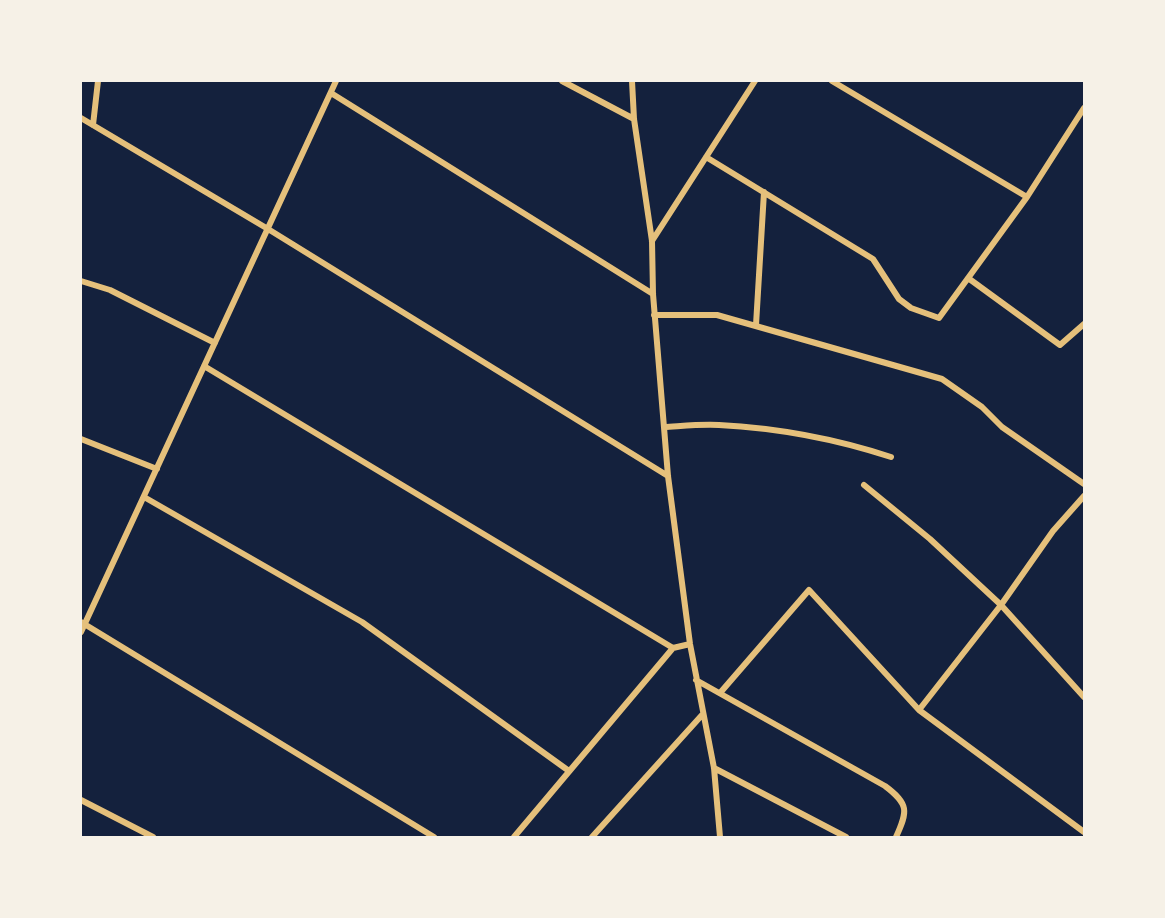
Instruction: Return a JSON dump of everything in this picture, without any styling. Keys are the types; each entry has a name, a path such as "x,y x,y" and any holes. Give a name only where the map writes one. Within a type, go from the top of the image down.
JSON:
{"street":[{"path":"93,125 98,81"},
{"path":"81,632 83,622 144,497 336,81"},
{"path":"562,81 634,119"},
{"path":"632,81 634,119 652,241 654,315 668,476 690,644 714,768 720,837"},
{"path":"652,241 754,81"},
{"path":"832,81 1027,197"},
{"path":"330,93 653,294"},
{"path":"706,157 873,259 899,299 911,308 939,318 1027,197 1084,108"},
{"path":"81,118 268,229 668,476"},
{"path":"756,325 764,192"},
{"path":"968,278 1060,345 1084,324"},
{"path":"81,281 110,290 215,343"},
{"path":"654,315 717,315 942,379 982,407 1002,427 1084,484"},
{"path":"204,366 673,648"},
{"path":"664,427 717,425 776,430 861,447 891,457"},
{"path":"81,439 156,469"},
{"path":"864,485 930,539 1001,605 1084,697"},
{"path":"919,710 1001,605 1053,531 1084,496"},
{"path":"144,497 362,622 569,771"},
{"path":"720,693 809,590 919,710 1082,832"},
{"path":"83,622 435,837"},
{"path":"514,837 673,648 690,644"},
{"path":"696,680 885,786 898,796 904,806 906,816 896,837"},
{"path":"592,837 702,715"},
{"path":"714,768 846,837"},
{"path":"81,800 153,837"}]}
